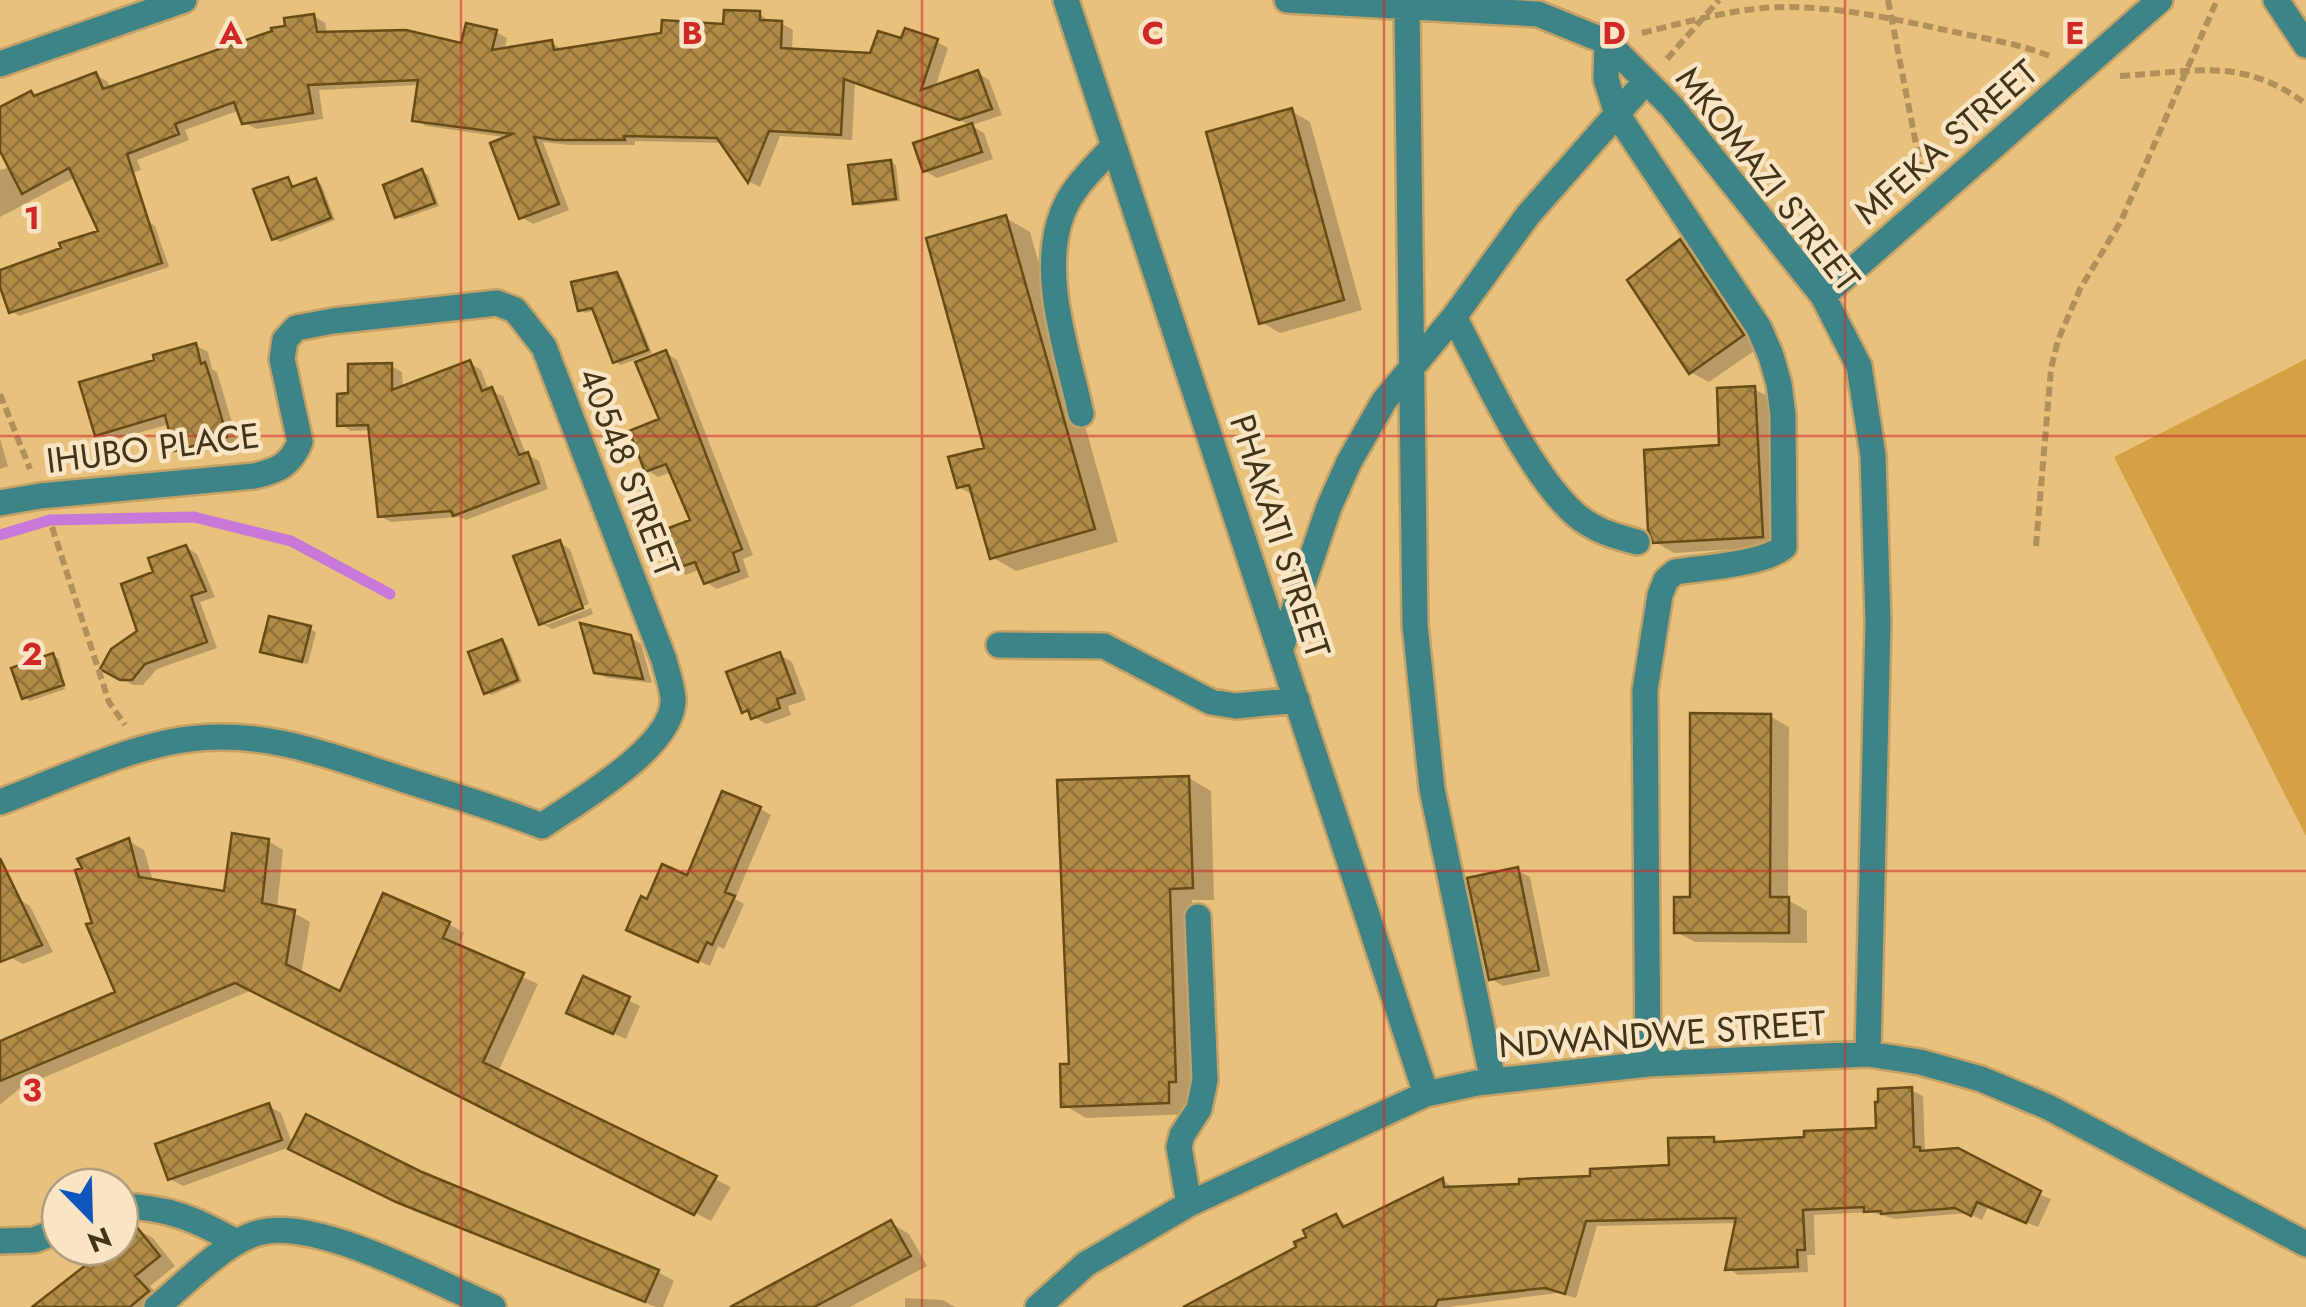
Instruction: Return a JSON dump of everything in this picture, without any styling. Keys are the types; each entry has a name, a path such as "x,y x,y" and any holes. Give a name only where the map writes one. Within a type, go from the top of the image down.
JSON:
{"street":[{"path":"0,64 184,0"},
{"name":"PHAKATI STREET","path":"1066,0 1426,1094"},
{"name":"MKOMAZI STREET","path":"1287,0 1538,14 1607,42 1672,107 1823,296 1859,366 1873,455 1878,622 1868,1054"},
{"name":"MFEKA STREET","path":"1823,296 2160,0"},
{"path":"2276,0 2306,45"},
{"path":"1408,6 1415,625 1424,735 1450,884 1493,1081"},
{"path":"1607,42 1606,79 1617,114 1759,328 1779,384 1783,415 1784,547 1775,555 1675,572 1666,580 1660,595 1645,690 1648,1064"},
{"path":"1280,652 1329,506 1384,401 1454,317 1528,215 1646,81"},
{"path":"1081,414 1056,292 1055,249 1061,214 1075,188 1114,146"},
{"name":"40548 STREET","path":"143,751 184,740 233,734 294,745 479,802 542,826 643,754 666,727 674,700 664,660 544,347 531,326 515,310 497,302 296,328"},
{"path":"1454,317 1510,421 1560,498 1590,525 1637,542"},
{"name":"IHUBO PLACE","path":"0,502 254,476 288,464 300,442 282,358 285,340 296,328"},
{"path":"999,645 1104,646 1210,702 1236,706 1297,700"},
{"path":"0,802 143,751"},
{"path":"1189,1204 1179,1146 1199,1108 1205,1080 1198,917"},
{"name":"NDWANDWE STREET","path":"1038,1307 1086,1264 1189,1204 1426,1094 1493,1081 1648,1064 1868,1054 1920,1062 1981,1079 2048,1108 2306,1244"},
{"path":"140,1208 165,1210 200,1221 236,1242"},
{"path":"157,1307 236,1242 261,1232 295,1229 360,1250 493,1307"},
{"path":"0,1241 40,1238"}],"path":[{"path":"1646,81 1719,0"},
{"path":"1888,0 1928,204"},
{"path":"2036,546 2051,370 2058,340 2080,289 2120,221 2217,0"},
{"path":"1607,42 1703,18 1764,8 1801,8 1891,18 2030,48 2080,71 2116,77 2236,71 2280,85 2306,104"},
{"path":"0,394 40,496 109,702 143,751"}],"shaded area":[{"path":"2306,359 2306,836 2114,457"}],"building":[{"path":"724,10 760,11 760,20 782,21 781,48 870,53 878,31 901,38 905,28 938,39 921,90 978,70 992,109 959,120 844,79 841,135 769,131 748,183 717,138 534,137 559,204 519,219 490,143 512,134 412,121 418,80 308,85 313,113 242,124 234,102 175,124 179,134 127,154 162,263 9,313 0,287 0,270 61,248 59,243 98,231 69,168 22,194 0,151 0,107 31,91 34,96 96,72 103,89 285,26 284,18 314,14 317,32 406,30 461,43 466,23 497,30 492,50 552,40 554,50 661,33 662,20 723,24"},
{"path":"1292,108 1344,300 1259,324 1206,132"},
{"path":"972,123 982,152 923,172 913,143"},
{"path":"891,160 896,199 853,204 848,165"},
{"path":"422,169 435,203 395,218 383,185"},
{"path":"288,177 292,187 316,178 331,218 272,240 253,189"},
{"path":"1006,215 1095,529 990,559 969,485 957,488 948,457 984,448 926,238"},
{"path":"1680,239 1744,335 1689,374 1627,280"},
{"path":"617,272 648,350 613,363 592,308 578,311 571,282"},
{"path":"196,343 227,437 174,451 165,415 95,436 79,382"},
{"path":"666,350 742,549 733,553 739,571 704,584 695,562 672,570 658,532 690,520 666,464 645,472 629,431 659,419 635,362"},
{"path":"470,360 482,391 492,387 519,455 528,452 539,483 453,516 451,511 378,517 368,425 337,426 337,394 348,393 348,364 392,363 392,390"},
{"path":"1755,386 1763,537 1653,543 1648,530 1644,450 1719,445 1717,388"},
{"path":"560,540 583,608 539,625 513,556"},
{"path":"186,545 206,591 191,596 207,642 145,664 132,680 120,680 100,669 111,649 137,631 121,584 153,572 148,558"},
{"path":"269,616 311,626 302,662 260,652"},
{"path":"580,623 631,635 643,679 594,673"},
{"path":"502,639 518,680 484,694 468,652"},
{"path":"780,652 795,693 777,699 780,708 751,719 748,710 742,713 726,672"},
{"path":"53,653 64,685 22,699 11,668"},
{"path":"1690,713 1771,714 1770,897 1789,897 1789,933 1674,933 1674,897 1690,897"},
{"path":"1189,776 1193,888 1170,889 1176,1082 1169,1082 1169,1103 1061,1107 1060,1064 1069,1064 1057,780"},
{"path":"722,791 761,807 725,892 735,896 712,945 707,942 698,962 626,930 641,896 647,899 662,864 687,875"},
{"path":"232,833 269,839 262,903 295,910 286,964 340,991 383,893 450,922 443,938 524,973 483,1062 717,1176 694,1215 235,983 0,1081 0,1041 115,992 86,924 92,923 75,870 82,868 77,859 129,838 139,877 224,891"},
{"path":"0,858 42,945 0,962"},
{"path":"1518,867 1539,970 1489,980 1467,878"},
{"path":"583,976 630,997 613,1034 566,1013"},
{"path":"1912,1087 1914,1147 1920,1147 1920,1151 1958,1148 2041,1191 2026,1223 1977,1202 1971,1216 1955,1208 1881,1214 1864,1212 1864,1207 1803,1210 1805,1250 1797,1250 1798,1267 1725,1270 1736,1218 1586,1221 1565,1294 1545,1288 1438,1300 1435,1307 1183,1307 1296,1247 1294,1242 1306,1237 1303,1230 1336,1214 1343,1227 1443,1178 1444,1187 1590,1176 1590,1169 1669,1165 1668,1138 1714,1137 1714,1142 1804,1137 1804,1131 1876,1128 1878,1089"},
{"path":"269,1103 282,1140 168,1180 155,1144"},
{"path":"306,1114 422,1172 659,1270 645,1302 396,1202 288,1149"},
{"path":"891,1220 911,1256 814,1307 730,1307"},
{"path":"140,1231 160,1256 135,1276 149,1291 130,1307 32,1307 83,1267 140,1267"}],"waterway":[{"path":"0,535 50,520 194,517 291,541 390,594"}]}
